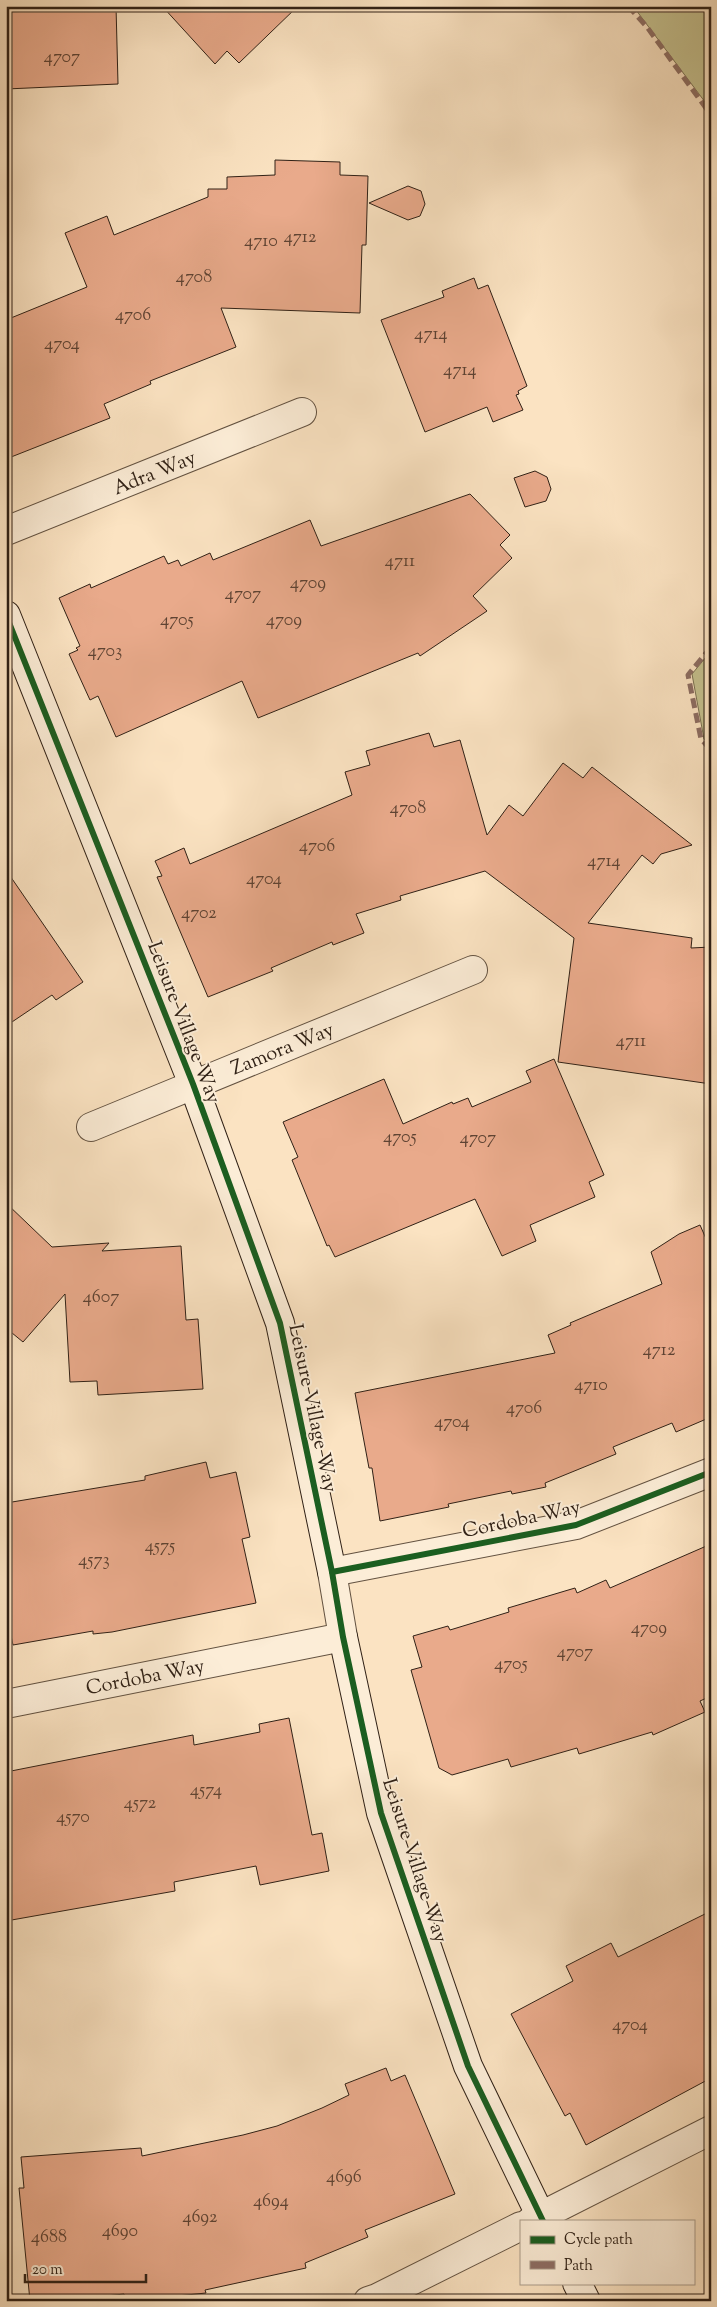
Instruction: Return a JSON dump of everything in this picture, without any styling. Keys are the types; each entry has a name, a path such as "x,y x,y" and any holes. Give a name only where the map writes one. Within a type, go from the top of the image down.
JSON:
{"street":[{"name":"Adra Way","path":"6,531 302,412"},
{"name":"Leisure Village Way","path":"6,615 193,1084 280,1323 381,1813 468,2066 534,2220"},
{"name":"Zamora Way","path":"90,1127 473,970"},
{"name":"Cordoba Way","path":"332,1572 576,1525 711,1472"},
{"name":"Cordoba Way","path":"6,1704 343,1636"},
{"path":"536,2220 711,2130"},
{"path":"368,2301 520,2228"},
{"path":"578,2284 586,2301"}],"shaded area":[{"path":"633,6 711,6 711,110"},
{"path":"711,651 711,745 704,739 692,674"}],"building":[{"path":"34,6 116,6 118,84 6,89 6,12 34,11"},
{"path":"162,6 298,6 239,63 227,51 215,64"},
{"path":"275,160 340,162 340,175 368,176 366,245 362,245 360,313 221,308 236,347 150,381 151,384 104,404 110,418 6,459 6,320 87,287 65,233 107,216 114,235 208,197 208,189 227,189 227,177 275,175"},
{"path":"408,186 421,191 425,204 420,216 408,220 369,203"},
{"path":"474,278 478,289 488,285 527,386 518,391 519,394 516,395 523,410 493,422 487,407 425,432 381,320 444,297 442,291"},
{"path":"535,471 547,477 551,489 546,501 525,507 514,478"},
{"path":"470,494 510,535 500,545 512,558 473,596 487,611 420,656 418,653 258,718 242,681 116,737 98,696 90,700 69,654 78,650 76,648 80,646 59,598 90,584 91,588 164,556 168,564 178,560 181,566 210,553 213,560 310,520 321,546"},
{"path":"429,733 434,747 460,740 487,835 509,805 523,816 563,763 583,778 592,767 692,845 661,854 653,864 642,855 588,923 692,938 691,948 711,947 711,1084 558,1062 574,938 485,871 400,896 401,900 356,914 364,933 333,945 332,942 271,968 273,971 208,997 157,877 162,876 155,861 184,848 190,864 352,795 345,772 370,765 366,751"},
{"path":"6,870 83,982 56,1000 52,995 6,1026"},
{"path":"554,1059 604,1175 589,1182 595,1197 530,1225 536,1241 502,1256 475,1199 335,1257 329,1245 327,1246 292,1160 298,1157 283,1122 384,1079 403,1124 452,1102 453,1104 468,1098 472,1107 531,1082 526,1071"},
{"path":"6,1203 52,1247 109,1243 102,1251 181,1246 186,1320 198,1319 203,1389 98,1395 97,1381 70,1382 65,1294 23,1342 6,1328"},
{"path":"700,1225 711,1250 711,1417 676,1432 672,1423 613,1447 616,1454 545,1483 546,1487 512,1494 511,1491 448,1504 449,1507 380,1521 372,1468 369,1468 355,1393 555,1353 548,1335 571,1325 570,1323 662,1284 651,1252 679,1234"},
{"path":"206,1462 210,1478 236,1472 250,1537 242,1539 256,1603 112,1632 93,1634 93,1631 13,1645 6,1612 6,1503 145,1480 145,1476"},
{"path":"711,1544 711,1696 700,1701 705,1712 653,1735 652,1732 579,1754 577,1748 511,1767 508,1759 452,1775 439,1768 411,1670 422,1667 413,1636 448,1626 450,1630 509,1612 508,1608 575,1588 577,1593 606,1580 610,1588"},
{"path":"289,1718 312,1835 322,1833 329,1871 260,1885 256,1866 174,1882 175,1891 6,1921 6,1772 193,1735 194,1745 260,1732 259,1724"},
{"path":"711,1911 711,2078 586,2145 570,2113 565,2116 511,2014 573,1981 566,1966 611,1943 618,1957"},
{"path":"386,2068 391,2081 405,2075 455,2194 365,2230 368,2237 305,2263 306,2268 205,2290 206,2293 128,2301 125,2301 124,2294 60,2301 30,2301 19,2188 24,2188 21,2157 141,2148 142,2156 243,2135 277,2126 322,2108 349,2095 345,2084"}],"marked path":[{"path":"628,6 647,27 711,115"},
{"path":"711,647 688,675 701,739 711,750"}],"cycle path":[{"path":"6,615 193,1084 280,1323 332,1572 343,1637 381,1813 468,2066 543,2220"},
{"path":"332,1572 576,1525 711,1472"}]}
